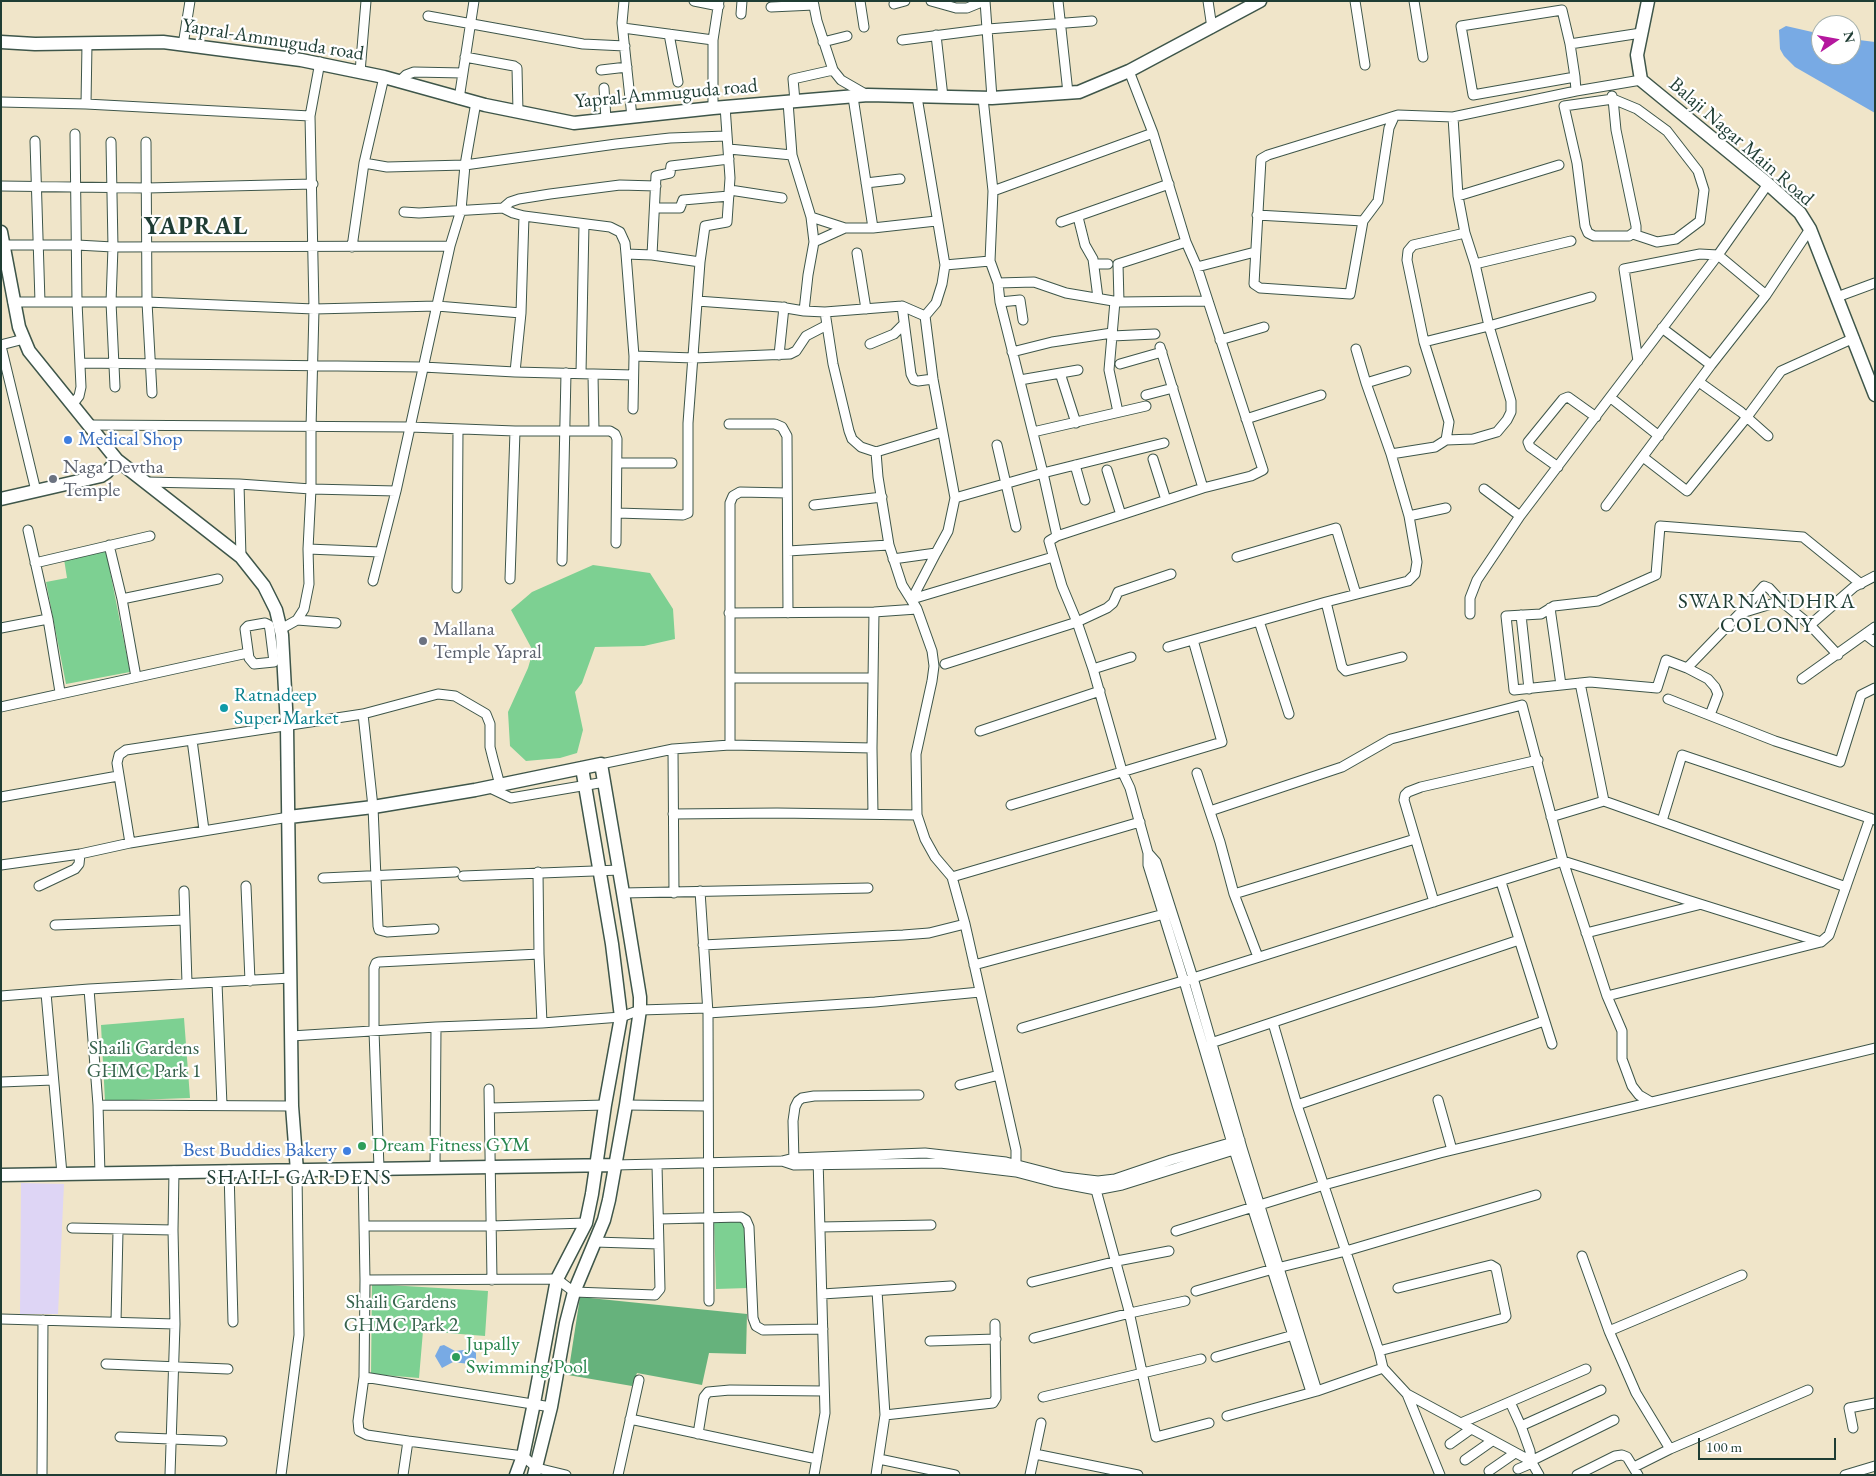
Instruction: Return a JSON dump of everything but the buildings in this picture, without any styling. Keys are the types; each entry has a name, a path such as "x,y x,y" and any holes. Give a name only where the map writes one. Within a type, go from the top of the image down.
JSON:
{"street":[{"path":"183,45 190,1"},
{"path":"360,72 366,1"},
{"path":"459,99 474,1"},
{"path":"624,1 624,46 632,117"},
{"path":"617,513 683,515 688,513 688,423 700,262 705,226 727,222 730,193 729,154 719,107 713,40 719,4 694,1"},
{"path":"740,14 742,1"},
{"path":"860,1 864,27"},
{"path":"894,4 905,1"},
{"path":"931,1 956,8 967,8 984,1 988,28 988,98 993,191 990,261 998,283 1000,302 1057,536"},
{"path":"1058,1 1068,93"},
{"path":"1208,1 1212,28"},
{"name":"Yapral-Ammuguda road","path":"1,42 87,44 164,42 320,62 384,77 459,99 574,123 719,107 868,95 988,98 1079,92 1129,71 1260,1"},
{"path":"1356,1 1365,65"},
{"path":"1414,1 1423,57"},
{"name":"Balaji Nagar Main Road","path":"1648,1 1637,55 1641,80 1768,184 1800,213 1810,229 1875,395"},
{"path":"771,7 814,3 832,70 842,80 868,95"},
{"path":"1574,77 1473,95 1461,26 1562,10 1570,44 1576,90"},
{"path":"428,16 583,44 624,46"},
{"path":"902,40 988,28 1092,22"},
{"path":"623,28 713,40"},
{"path":"669,34 678,82"},
{"path":"1570,44 1641,34"},
{"path":"936,35 943,98"},
{"path":"824,42 847,36"},
{"path":"86,104 87,44"},
{"path":"465,57 517,68 518,112"},
{"path":"278,634 297,620 304,609 309,584 308,549 314,309 312,247 313,184 310,116 320,62"},
{"path":"601,70 627,67"},
{"path":"804,311 814,242 811,217 792,155 791,102 793,79 832,70"},
{"path":"1129,71 1153,133 1186,242 1197,267 1263,470 1251,476 1204,488 1057,536 1049,541 1093,669 1122,771 1130,788 1148,853 1148,865 1211,1043 1237,1145"},
{"path":"399,82 406,75 414,72 463,73"},
{"path":"352,247 364,164 384,77"},
{"path":"1394,117 1389,128 1378,201 1363,221 1350,294 1260,288 1254,284 1261,159 1268,154 1398,115 1452,117 1576,90 1641,80"},
{"path":"1610,86 1616,130 1636,226 1633,234"},
{"path":"604,88 606,119"},
{"path":"853,97 873,228"},
{"path":"912,598 948,531 954,498 933,379 925,316 936,303 942,284 944,265 917,97"},
{"path":"1613,99 1637,109 1667,131 1698,171 1704,190 1700,221 1676,239 1657,242 1633,234 1629,236 1594,236 1588,233 1585,226 1577,164 1564,106 1613,99"},
{"path":"1,102 86,104 310,116"},
{"path":"373,580 396,491 450,246 461,210 465,165 476,102"},
{"path":"1391,454 1435,447 1446,440 1473,439 1497,432 1511,412 1511,401 1488,326 1475,264 1465,233 1458,196 1452,117"},
{"path":"993,191 1153,133"},
{"path":"72,405 80,392 75,134"},
{"path":"364,164 387,167 465,165 670,138 726,136"},
{"path":"35,141 40,244 40,302"},
{"path":"111,142 113,247 111,302 115,387"},
{"path":"146,142 147,302 152,393"},
{"path":"652,255 656,176 670,173 671,166 729,154 792,155"},
{"path":"1458,196 1559,165"},
{"path":"866,183 900,179"},
{"path":"1,186 147,188 313,184"},
{"path":"1061,222 1169,184"},
{"path":"1470,614 1470,598 1477,580 1520,516 1718,255 1768,184"},
{"path":"503,208 510,202 520,199 559,193 620,185 656,186"},
{"path":"655,208 680,208 683,200 730,193 782,198"},
{"path":"404,212 503,208 524,216 610,227 620,232 626,254 634,356 633,408"},
{"path":"1257,215 1363,221"},
{"path":"515,372 521,313 524,216"},
{"path":"1078,216 1085,245 1093,259 1098,298"},
{"path":"811,217 845,228 873,228 936,220"},
{"path":"581,373 584,224"},
{"path":"814,242 845,228"},
{"path":"1606,506 1711,365 1766,295 1810,229"},
{"path":"1446,440 1449,422 1424,342 1407,260 1408,251 1413,245 1465,233"},
{"path":"281,1475 299,1335 297,1171 292,1106 287,726 279,662 276,610 264,586 241,557 117,460 29,351 19,327 13,302 3,239 40,244 113,247 450,246"},
{"path":"1475,264 1571,241"},
{"path":"1118,412 1109,370 1117,302 1118,264 1186,242"},
{"path":"1197,267 1255,252"},
{"path":"857,253 866,309"},
{"path":"626,254 652,255 700,262"},
{"path":"1638,361 1624,269 1700,254 1718,255 1766,295"},
{"path":"944,265 990,261"},
{"path":"1094,264 1108,264"},
{"path":"998,283 1034,282 1066,293 1117,302 1207,301"},
{"path":"1837,297 1875,283"},
{"path":"1424,342 1591,297"},
{"path":"1000,302 1020,300 1023,320"},
{"path":"697,301 825,312 902,306 925,316"},
{"path":"13,302 147,302 314,309 437,306 521,313"},
{"path":"902,306 911,374 914,380 918,381 933,379"},
{"path":"779,355 784,307"},
{"path":"825,312 833,364 852,440 861,447 876,452 942,432"},
{"path":"870,344 894,334 904,324"},
{"path":"634,356 694,358 790,354 796,351 806,336 826,325"},
{"path":"1220,340 1264,327"},
{"path":"1662,328 1711,365"},
{"path":"1012,352 1052,342 1112,335 1155,334"},
{"path":"1643,457 1687,491 1748,418 1781,371 1854,338"},
{"path":"24,339 1,346 36,491"},
{"path":"1120,364 1161,349 1204,488"},
{"path":"1168,647 1408,581 1415,574 1417,562 1409,516 1391,454 1356,349"},
{"path":"80,362 423,367 633,375"},
{"path":"1020,380 1078,370"},
{"path":"1366,382 1406,371"},
{"path":"562,561 566,373"},
{"path":"1060,373 1076,423"},
{"path":"593,374 594,431"},
{"path":"1700,382 1748,418 1768,436"},
{"path":"1146,395 1173,388"},
{"path":"1246,419 1321,395"},
{"path":"1558,467 1530,447 1528,442 1563,399 1568,397 1596,417"},
{"path":"1611,398 1659,436"},
{"path":"1033,432 1146,406"},
{"path":"729,424 775,424 782,428 787,436 788,613"},
{"path":"89,425 311,428 410,427 515,431 610,431 615,434 617,439 616,544"},
{"path":"457,588 458,429"},
{"path":"510,579 515,431"},
{"path":"954,498 1043,473 1164,443"},
{"path":"997,445 1016,528"},
{"path":"876,452 889,545 902,585 912,598 917,609 932,651 934,666 916,754 917,815 925,838 935,857 952,877 965,924 1016,1150 1016,1168"},
{"path":"1153,459 1166,500"},
{"path":"1,499 101,476 117,460"},
{"path":"617,463 672,463"},
{"path":"1075,465 1084,500"},
{"path":"1107,470 1121,515"},
{"path":"146,482 396,491"},
{"path":"239,484 241,557"},
{"path":"1484,489 1520,516"},
{"path":"730,745 730,503 733,496 740,492 787,493"},
{"path":"814,505 882,497"},
{"path":"1409,516 1446,508"},
{"path":"1710,715 1718,694 1708,679 1666,660 1657,688 1590,682 1514,690 1506,616 1541,614 1554,606 1598,601 1656,575 1660,526 1803,537 1861,584"},
{"path":"1237,558 1336,528 1356,594"},
{"path":"28,530 48,619 60,692"},
{"path":"35,564 150,536"},
{"path":"788,551 889,545"},
{"path":"109,546 122,599 136,677"},
{"path":"308,549 380,552"},
{"path":"893,559 936,553"},
{"path":"912,598 1053,557"},
{"path":"945,664 1077,622 1108,608 1118,592 1171,574"},
{"path":"1810,625 1861,584 1875,576"},
{"path":"122,599 218,579"},
{"path":"1687,668 1764,586 1769,588 1781,601 1810,625 1838,655"},
{"path":"1741,612 1781,601"},
{"path":"1326,602 1342,667 1346,671 1402,657"},
{"path":"1550,608 1561,685"},
{"path":"729,613 874,612 917,609"},
{"path":"873,814 874,612"},
{"path":"1521,615 1529,689"},
{"path":"1,628 48,619"},
{"path":"297,620 336,623"},
{"path":"1259,621 1289,714"},
{"path":"278,634 265,623 248,626 245,629 251,662 254,664 279,662"},
{"path":"1802,679 1875,627"},
{"path":"1866,635 1875,642"},
{"path":"1011,805 1222,742 1192,640"},
{"path":"1,706 243,654"},
{"path":"1093,669 1131,657"},
{"path":"730,678 873,678"},
{"path":"1580,683 1604,801"},
{"path":"1668,699 1775,741 1840,762 1854,712 1861,695 1875,688"},
{"path":"980,731 1100,692"},
{"path":"130,843 117,763 120,755 126,750 363,714 438,694 455,696 486,714 490,724 494,786 511,798 605,782"},
{"path":"1210,811 1342,766 1391,739 1522,704 1563,861 1607,996 1622,1030 1622,1059 1632,1086 1639,1095 1651,1102"},
{"path":"363,714 373,807 379,930 387,932 434,929"},
{"path":"192,740 204,830"},
{"path":"1,865 80,854 204,830 373,807 494,786 673,749 730,745 872,748"},
{"path":"673,749 674,892"},
{"path":"1607,996 1821,942 1829,935 1873,819 1682,755 1662,821"},
{"path":"1434,902 1404,800 1405,795 1408,792 1538,760"},
{"path":"535,1471 551,1407 566,1323 574,1292 604,1220 626,1106 640,1010 640,998 620,870 601,764"},
{"path":"516,1475 523,1456 557,1279 586,1223 621,1017 612,944 582,768"},
{"path":"1197,773 1234,894 1258,957"},
{"path":"1,797 118,776"},
{"path":"1551,817 1604,801 1846,887"},
{"path":"673,814 917,815"},
{"path":"952,877 1140,822"},
{"path":"1234,894 1415,839"},
{"path":"1148,853 1156,862 1188,980 1237,1145 1277,1268 1314,1392"},
{"path":"38,886 75,869 79,864 80,854"},
{"path":"1022,1028 1188,980 1563,861 1821,942"},
{"path":"323,878 620,870"},
{"path":"538,872 542,1023"},
{"path":"1500,882 1552,1044"},
{"path":"246,886 250,981"},
{"path":"623,892 868,888"},
{"path":"184,891 187,983"},
{"path":"700,891 707,1011 707,1106 710,1164 708,1217 709,1301"},
{"path":"1586,933 1699,905"},
{"path":"974,965 1164,914"},
{"path":"55,925 185,920"},
{"path":"703,945 929,933 965,924"},
{"path":"1211,1043 1519,940"},
{"path":"379,1168 374,1031 374,968 377,962 539,954"},
{"path":"1,996 89,989 291,978"},
{"path":"216,983 222,1105"},
{"path":"89,989 98,1105 100,1174"},
{"path":"291,1036 542,1023 621,1017 640,1010 707,1011 875,1002 980,992"},
{"path":"46,993 62,1174"},
{"path":"1297,1105 1544,1022"},
{"path":"1273,1023 1297,1105 1383,1368 1407,1394 1515,1452 1531,1462 1539,1475"},
{"path":"435,1167 436,1027"},
{"path":"1176,1231 1324,1185 1452,1150 1875,1048"},
{"path":"960,1085 999,1075"},
{"path":"1,1082 53,1080"},
{"path":"489,1089 492,1280"},
{"path":"794,1161 793,1121 795,1107 802,1098 814,1096 919,1095"},
{"path":"1438,1100 1452,1150"},
{"path":"98,1105 292,1106"},
{"path":"490,1108 605,1106"},
{"path":"626,1106 707,1106"},
{"path":"1,1175 229,1170 297,1171 435,1167 615,1166 818,1160 927,1162 1016,1168 1064,1177 1097,1186 1237,1145"},
{"path":"814,1475 825,1413 818,1160"},
{"path":"365,1280 557,1279 574,1292 656,1296 660,1290 657,1165"},
{"path":"363,1169 364,1377 358,1421 359,1431 367,1435 523,1456 535,1471 566,1475"},
{"path":"229,1170 234,1322"},
{"path":"170,1475 175,1324 174,1171"},
{"path":"1097,1186 1130,1313 1156,1436 1209,1423"},
{"path":"1196,1291 1346,1251 1536,1195"},
{"path":"659,1219 741,1217 746,1220 749,1227 756,1326 763,1330 823,1329"},
{"path":"364,1226 491,1226 586,1223"},
{"path":"820,1228 931,1225"},
{"path":"72,1228 173,1230"},
{"path":"116,1322 118,1230"},
{"path":"595,1242 659,1244"},
{"path":"1032,1282 1117,1261 1169,1251"},
{"path":"1582,1256 1609,1331 1636,1392 1670,1449"},
{"path":"1379,1351 1506,1316 1496,1268 1491,1265 1398,1288"},
{"path":"1609,1331 1742,1275"},
{"path":"822,1294 951,1286"},
{"path":"876,1475 885,1415 877,1291"},
{"path":"1034,1338 1130,1313 1185,1302"},
{"path":"1,1318 175,1324"},
{"path":"42,1475 44,1320"},
{"path":"885,1415 993,1404 996,1398 996,1324"},
{"path":"1216,1357 1296,1334"},
{"path":"930,1341 996,1338"},
{"path":"1043,1398 1201,1359"},
{"path":"106,1364 228,1369"},
{"path":"1227,1416 1314,1392 1383,1368"},
{"path":"1461,1423 1586,1369"},
{"path":"364,1377 551,1407"},
{"path":"618,1475 640,1380"},
{"path":"698,1434 704,1397 708,1392 730,1390 824,1391"},
{"path":"1521,1426 1601,1390"},
{"path":"1578,1475 1615,1456 1622,1455 1627,1457 1636,1471 1670,1449 1808,1390"},
{"path":"1407,1394 1440,1475"},
{"path":"1510,1402 1530,1451 1531,1462"},
{"path":"1853,1428 1849,1408 1875,1403"},
{"path":"630,1419 817,1459"},
{"path":"1518,1469 1614,1420"},
{"path":"1030,1475 1041,1423"},
{"path":"1450,1444 1471,1429"},
{"path":"120,1437 222,1441"},
{"path":"403,1475 408,1441"},
{"path":"1465,1460 1492,1441"},
{"path":"1489,1471 1515,1452"},
{"path":"1035,1454 1096,1471 1138,1475"},
{"path":"879,1459 955,1475"},
{"path":"1845,1475 1859,1473 1875,1466"}],"shaded area":[{"path":"21,1183 64,1184 58,1314 20,1314"}],"green space":[{"path":"106,551 130,672 66,684 46,582 67,578 64,559"},
{"path":"593,565 650,573 673,609 675,639 644,646 595,647 582,683 575,692 583,730 577,753 560,758 526,761 510,746 508,712 528,668 533,651 511,610 532,592"},
{"name":"Shaili Gardens GHMC Park 1","path":"184,1018 190,1098 105,1101 101,1025"},
{"path":"746,1219 748,1288 716,1289 714,1220"},
{"name":"Shaili Gardens GHMC Park 2","path":"372,1284 488,1291 485,1336 423,1331 419,1378 371,1374"},
{"path":"580,1297 747,1314 746,1354 709,1353 702,1385 637,1373 632,1386 568,1375"}],"water":[{"path":"1786,26 1811,32 1811,65 1861,65 1861,40 1875,42 1875,113 1795,67 1780,49 1779,30"},
{"name":"Jupally Swimming Pool","path":"444,1345 455,1351 472,1349 476,1353 476,1360 469,1364 453,1362 442,1368 435,1356 440,1346"}],"place":[{"name":"Medical Shop","path":"68,440"},
{"name":"Naga Devtha Temple","path":"53,479"},
{"name":"Mallana Temple Yapral","path":"423,641"},
{"name":"Ratnadeep Super Market","path":"224,708"},
{"name":"Dream Fitness GYM","path":"362,1146"},
{"name":"Best Buddies Bakery","path":"347,1151"},
{"name":"Jupally Swimming Pool","path":"456,1357"}],"district":[{"name":"YAPRAL","path":"196,227"},
{"name":"SWARNANDHRA COLONY","path":"1767,614"},
{"name":"SHAILI GARDENS","path":"299,1178"}]}
